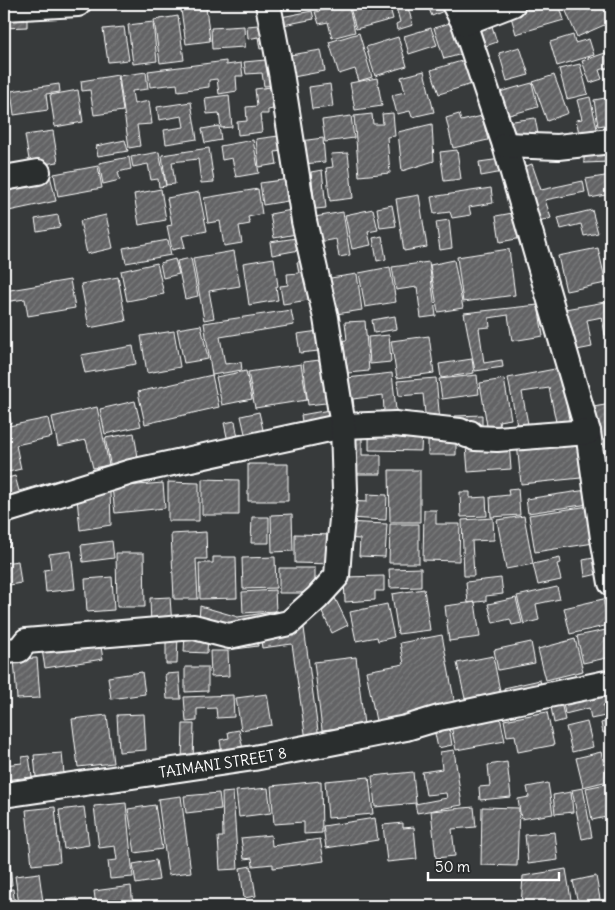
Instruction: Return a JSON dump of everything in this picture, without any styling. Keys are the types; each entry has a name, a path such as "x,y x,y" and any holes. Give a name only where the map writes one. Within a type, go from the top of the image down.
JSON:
{"street":[{"path":"4,8 78,4"},
{"path":"4,651 19,650 26,641 194,627 229,636 288,624 338,576 345,491 343,426 326,318 304,221 281,73 268,4"},
{"path":"513,4 459,13 505,146 588,432 611,583"},
{"path":"505,146 558,146 611,141"},
{"path":"4,178 38,172"},
{"path":"4,511 131,472 343,426 395,424 460,431 467,435 470,433 475,438 497,440 588,432"},
{"name":"TAIMANI STREET 8","path":"4,796 254,758 406,728 439,718 611,682"}],"building":[{"path":"348,4 355,32 332,38 328,22 319,24 315,12"},
{"path":"349,4 389,4 393,19 356,29"},
{"path":"395,4 407,4 413,25 397,30 396,24 400,22"},
{"path":"427,4 443,4 446,10 432,16"},
{"path":"529,4 559,4 564,20 516,34 509,10"},
{"path":"563,4 611,4 611,22 577,37"},
{"path":"206,7 210,41 186,44 181,10"},
{"path":"312,11 314,19 278,26 276,18"},
{"path":"27,14 27,27 4,28 4,15"},
{"path":"178,16 184,60 160,63 154,20"},
{"path":"490,20 497,42 480,48 472,26"},
{"path":"153,22 157,61 133,64 128,25"},
{"path":"453,22 462,54 444,59 434,28"},
{"path":"270,24 273,47 260,49 258,37 248,39 247,26"},
{"path":"244,26 245,47 212,49 211,28"},
{"path":"124,27 129,60 108,62 103,29"},
{"path":"431,28 437,45 409,54 404,36"},
{"path":"359,33 372,77 359,81 355,69 339,74 329,42"},
{"path":"573,35 575,43 589,39 594,55 557,66 550,42"},
{"path":"398,37 407,66 375,76 366,47"},
{"path":"520,47 529,75 507,81 499,53"},
{"path":"321,50 325,71 288,78 284,56"},
{"path":"611,51 611,67 599,70 602,79 590,83 582,61"},
{"path":"276,59 279,85 264,86 262,73 246,74 244,62"},
{"path":"465,60 472,84 439,94 431,70"},
{"path":"226,61 226,65 241,63 243,76 236,76 237,91 219,94 217,79 209,80 209,87 178,91 177,84 150,87 148,71"},
{"path":"580,64 588,94 567,99 559,69"},
{"path":"424,71 434,112 412,117 410,111 397,114 392,95 405,92 401,77"},
{"path":"146,72 148,89 132,91 134,104 149,101 152,124 137,125 140,146 129,148 119,76"},
{"path":"118,75 123,111 94,115 90,90 82,91 81,81"},
{"path":"554,75 568,113 547,121 533,82"},
{"path":"377,78 382,106 355,110 350,83"},
{"path":"532,83 538,107 502,117 496,93"},
{"path":"59,84 60,92 46,94 48,110 14,115 11,91"},
{"path":"330,84 333,107 312,109 309,87"},
{"path":"271,87 273,109 268,110 268,114 260,114 262,132 238,135 237,122 247,121 246,107 257,106 255,89"},
{"path":"78,90 83,122 55,127 50,95"},
{"path":"229,95 232,127 221,128 219,113 207,114 205,98"},
{"path":"590,97 598,133 580,137 576,120 582,119 577,100"},
{"path":"611,97 611,124 598,126 594,100"},
{"path":"191,102 197,139 166,144 164,130 184,127 182,116 159,120 157,107"},
{"path":"393,113 395,136 387,137 390,173 359,176 354,116 372,114 373,124 383,124 382,114"},
{"path":"459,114 461,121 482,116 488,140 453,148 446,118"},
{"path":"351,116 354,138 325,142 322,120"},
{"path":"535,118 539,139 509,143 506,122"},
{"path":"432,124 434,161 402,171 398,132"},
{"path":"219,126 221,140 205,143 202,129"},
{"path":"53,131 58,162 30,166 25,135"},
{"path":"286,135 288,150 275,152 277,164 259,167 256,139"},
{"path":"323,138 325,162 303,164 300,141"},
{"path":"125,140 128,151 98,156 96,146"},
{"path":"253,140 259,173 236,177 232,158 222,160 220,146"},
{"path":"611,147 611,162 584,163 584,149"},
{"path":"209,148 214,182 201,183 198,159 172,162 175,184 166,185 162,155"},
{"path":"457,150 461,179 444,181 440,152"},
{"path":"159,152 166,186 159,187 158,179 151,180 148,164 133,167 131,157"},
{"path":"348,153 353,198 330,201 326,168 333,167 331,154"},
{"path":"129,157 131,169 118,172 120,180 103,184 99,163"},
{"path":"501,159 503,172 481,176 479,162"},
{"path":"532,164 541,190 583,181 585,192 545,200 551,218 537,223 518,169"},
{"path":"98,166 102,188 58,196 54,174"},
{"path":"322,170 326,208 306,210 305,199 314,198 311,172"},
{"path":"50,175 56,201 4,212 4,185"},
{"path":"611,175 611,194 590,198 586,179"},
{"path":"290,179 294,200 263,205 260,183"},
{"path":"491,188 493,203 469,207 471,215 452,218 450,212 434,214 431,197"},
{"path":"161,189 166,220 139,225 134,194"},
{"path":"258,189 262,214 248,217 250,224 239,226 242,243 224,246 220,221 208,223 204,198"},
{"path":"199,192 207,231 182,236 185,247 172,250 167,226 172,225 167,198"},
{"path":"419,195 427,247 404,251 396,199"},
{"path":"392,205 396,226 380,228 377,208"},
{"path":"297,209 302,233 274,238 270,214"},
{"path":"373,209 378,230 368,232 371,245 352,249 345,215"},
{"path":"592,210 598,233 584,236 581,224 561,229 558,218"},
{"path":"343,212 350,255 339,257 336,239 313,243 309,218"},
{"path":"518,212 522,238 500,242 496,216"},
{"path":"58,215 60,227 37,231 35,219"},
{"path":"106,215 113,248 87,254 80,221"},
{"path":"449,220 452,248 440,250 436,222"},
{"path":"382,236 386,259 377,261 373,238"},
{"path":"303,237 305,249 272,255 270,242"},
{"path":"168,240 171,255 126,263 123,248"},
{"path":"611,245 611,278 607,246"},
{"path":"598,248 606,283 566,291 558,256"},
{"path":"509,249 515,295 463,302 457,257"},
{"path":"234,251 240,286 209,291 214,318 204,320 193,258"},
{"path":"191,258 198,296 185,299 177,261"},
{"path":"274,258 278,300 249,305 243,263"},
{"path":"175,259 179,274 163,278 160,263"},
{"path":"309,260 315,299 283,304 280,286 288,285 287,274 299,273 297,262"},
{"path":"454,260 463,308 438,312 430,265"},
{"path":"429,262 436,316 421,318 417,287 396,290 392,267"},
{"path":"157,263 164,294 127,301 121,271"},
{"path":"390,267 396,302 365,307 359,273"},
{"path":"357,274 362,310 330,315 324,279"},
{"path":"118,277 126,321 89,328 81,284"},
{"path":"70,280 75,308 28,316 25,299 4,302 4,291"},
{"path":"611,301 611,334 605,335 602,317 587,320 592,347 572,351 565,309"},
{"path":"538,305 543,336 512,341 508,315 489,318 490,327 479,328 484,363 502,360 503,367 475,371 464,313"},
{"path":"291,310 294,325 220,337 225,364 241,362 242,370 212,375 204,323"},
{"path":"395,316 397,329 374,333 372,320"},
{"path":"365,321 369,371 337,374 335,341 347,340 345,322"},
{"path":"201,325 208,359 184,363 177,329"},
{"path":"326,330 328,350 300,353 297,334"},
{"path":"174,331 180,367 147,373 141,336"},
{"path":"389,335 391,362 370,364 368,337"},
{"path":"429,336 434,373 397,378 391,341"},
{"path":"133,346 136,364 85,373 81,355"},
{"path":"329,359 334,402 308,405 303,362"},
{"path":"472,359 474,373 441,378 439,364"},
{"path":"301,364 307,400 255,408 248,372"},
{"path":"560,368 571,431 518,431 508,378","holes":["549,388 556,422 528,424 522,392"]},
{"path":"246,371 252,399 222,405 216,377"},
{"path":"392,373 397,419 381,420 381,411 384,410 383,395 353,399 354,407 341,409 338,379"},
{"path":"212,375 219,407 145,424 138,392"},
{"path":"477,375 479,394 442,399 439,379"},
{"path":"436,378 440,422 426,423 423,394 399,396 397,381"},
{"path":"504,379 511,419 499,421 501,430 488,432 480,383"},
{"path":"4,396 6,396 11,423 4,425"},
{"path":"135,401 141,426 105,434 100,409"},
{"path":"611,404 611,418 609,418 611,462 603,463 593,407"},
{"path":"97,407 109,465 93,468 86,440 58,446 52,417"},
{"path":"335,409 337,422 303,428 301,415"},
{"path":"259,412 264,434 246,438 241,416"},
{"path":"482,415 482,426 455,427 455,416"},
{"path":"48,418 52,437 16,445 21,469 4,473 4,427"},
{"path":"235,421 239,444 229,446 224,423"},
{"path":"347,429 362,429 362,455 381,455 381,474 347,474"},
{"path":"369,429 422,430 421,451 369,450"},
{"path":"428,432 456,432 456,455 428,455"},
{"path":"134,433 139,463 111,468 105,438"},
{"path":"576,437 581,478 521,484 517,443"},
{"path":"509,443 511,469 468,472 466,446"},
{"path":"248,464 288,464 288,501 248,501"},
{"path":"389,470 420,470 420,522 390,522"},
{"path":"15,476 19,491 61,479 62,483 4,504 4,479"},
{"path":"202,479 239,480 239,515 202,515"},
{"path":"168,482 199,483 199,521 168,521"},
{"path":"163,483 165,508 115,513 112,487"},
{"path":"518,488 520,515 491,517 490,497 509,495 508,489"},
{"path":"587,490 589,504 528,513 526,499"},
{"path":"110,491 111,525 80,530 77,498"},
{"path":"460,492 470,492 470,498 486,497 487,516 461,517"},
{"path":"367,494 387,495 386,520 346,518 347,501 367,502"},
{"path":"589,506 594,543 535,552 529,515"},
{"path":"424,510 436,510 436,524 460,524 459,561 423,560"},
{"path":"292,514 293,551 272,552 271,515"},
{"path":"524,516 533,564 506,569 497,520"},
{"path":"252,517 269,517 269,543 251,543"},
{"path":"493,518 494,540 472,541 474,576 464,576 462,520"},
{"path":"343,522 387,524 385,557 359,556 360,539 342,538"},
{"path":"390,524 419,524 419,563 389,563"},
{"path":"7,531 10,546 4,547 4,532"},
{"path":"206,532 207,559 196,559 198,599 174,599 171,534"},
{"path":"295,534 334,535 334,564 295,563"},
{"path":"112,541 114,558 83,562 81,545"},
{"path":"71,551 75,589 46,592 44,570 51,569 49,554"},
{"path":"116,553 144,553 145,607 117,607"},
{"path":"213,557 236,557 237,598 200,599 199,563 213,563"},
{"path":"275,557 276,588 243,589 242,558"},
{"path":"599,557 602,573 585,577 583,560"},
{"path":"560,558 561,563 557,564 561,580 538,585 533,564"},
{"path":"18,561 21,583 4,586 4,563"},
{"path":"279,568 315,568 315,593 279,593"},
{"path":"421,568 421,587 390,588 389,569"},
{"path":"384,576 384,591 375,591 375,600 345,602 344,577"},
{"path":"112,577 114,610 87,612 85,579"},
{"path":"501,578 503,594 486,596 486,601 468,603 466,582"},
{"path":"557,587 560,599 536,604 539,620 524,624 517,596"},
{"path":"424,589 430,630 398,634 392,594"},
{"path":"275,590 276,611 243,613 242,592"},
{"path":"333,594 348,625 332,633 317,601"},
{"path":"170,597 172,626 151,627 150,598"},
{"path":"516,598 522,623 512,625 510,619 493,623 488,604"},
{"path":"603,599 609,625 570,634 564,608"},
{"path":"475,602 480,637 449,641 445,606"},
{"path":"387,604 394,637 378,641 377,637 356,641 350,612"},
{"path":"200,606 238,617 278,611 279,623 243,632 199,620"},
{"path":"304,628 319,738 306,740 292,644 262,648 260,634"},
{"path":"611,629 611,657 583,663 577,636"},
{"path":"166,633 178,634 177,664 166,664"},
{"path":"185,634 208,635 207,653 184,652"},
{"path":"442,635 455,705 376,721 366,671 404,664 400,643"},
{"path":"257,636 258,646 228,650 227,640"},
{"path":"575,639 583,671 546,680 538,649"},
{"path":"100,641 103,659 45,668 42,650"},
{"path":"531,642 535,663 498,670 494,650"},
{"path":"210,651 228,651 229,676 211,677"},
{"path":"493,656 501,696 466,703 457,663"},
{"path":"356,657 364,725 322,730 314,662"},
{"path":"37,658 40,698 17,699 14,659"},
{"path":"185,667 208,667 208,691 185,692"},
{"path":"142,672 145,694 111,699 108,677"},
{"path":"179,673 181,699 167,699 165,674"},
{"path":"540,680 543,694 507,702 504,688"},
{"path":"611,687 611,703 603,705 605,716 591,719 589,708 565,714 562,698"},
{"path":"267,694 272,725 241,730 236,698"},
{"path":"233,695 234,717 217,718 216,708 197,709 197,721 186,722 184,697"},
{"path":"560,698 565,720 554,723 551,707 544,708 543,702"},
{"path":"499,712 505,741 456,750 450,721"},
{"path":"547,712 554,745 518,752 515,735 507,736 504,720"},
{"path":"144,714 146,750 119,752 117,715"},
{"path":"107,715 113,763 78,767 72,719"},
{"path":"611,720 611,731 603,733 601,723"},
{"path":"448,721 452,745 438,748 433,724"},
{"path":"587,722 593,747 572,752 566,727"},
{"path":"183,724 194,724 193,763 182,763"},
{"path":"239,730 243,749 222,754 220,740 229,738 228,732"},
{"path":"454,750 462,805 417,813 415,804 447,798 446,793 426,795 422,772 442,769 440,752"},
{"path":"601,752 608,781 583,787 576,758"},
{"path":"62,753 64,774 36,777 34,755"},
{"path":"29,756 32,777 4,780 4,765 22,763 22,757"},
{"path":"507,762 511,797 480,800 479,787 490,786 488,765"},
{"path":"413,772 416,803 375,807 372,776"},
{"path":"369,777 373,814 328,818 325,781"},
{"path":"321,781 322,833 304,834 304,822 274,824 271,786"},
{"path":"548,783 553,814 521,819 518,799 529,797 527,787"},
{"path":"611,783 611,816 592,820 586,788"},
{"path":"268,788 271,813 239,817 236,791"},
{"path":"583,788 592,837 582,839 572,790"},
{"path":"233,792 238,869 220,870 218,837 223,837 222,793"},
{"path":"571,792 573,812 555,814 553,795"},
{"path":"219,793 221,809 186,813 184,796"},
{"path":"181,796 191,872 168,875 158,799"},
{"path":"126,803 133,877 110,879 108,861 117,860 115,846 99,848 94,806"},
{"path":"155,805 162,849 135,853 128,809"},
{"path":"55,807 60,862 32,865 26,810"},
{"path":"84,807 89,845 64,849 59,810"},
{"path":"474,807 476,827 452,829 455,856 436,858 431,811"},
{"path":"482,807 519,808 517,866 481,865"},
{"path":"4,816 6,816 10,862 4,862"},
{"path":"375,818 378,840 326,848 323,826"},
{"path":"403,823 403,828 414,827 417,859 387,862 383,825"},
{"path":"555,832 558,860 528,864 525,835"},
{"path":"271,835 272,846 320,839 324,861 273,868 273,864 253,866 252,858 244,859 241,838"},
{"path":"156,860 159,880 136,884 133,864"},
{"path":"10,863 12,885 4,886 4,864"},
{"path":"251,866 256,896 244,898 240,868"},
{"path":"566,869 572,906 521,906 523,876"},
{"path":"39,873 43,902 19,905 15,876"},
{"path":"596,876 600,899 578,903 573,881"},
{"path":"131,886 133,906 96,906 94,891"},
{"path":"13,889 15,906 5,906 4,890"},
{"path":"77,898 78,906 56,906 56,901"}]}
